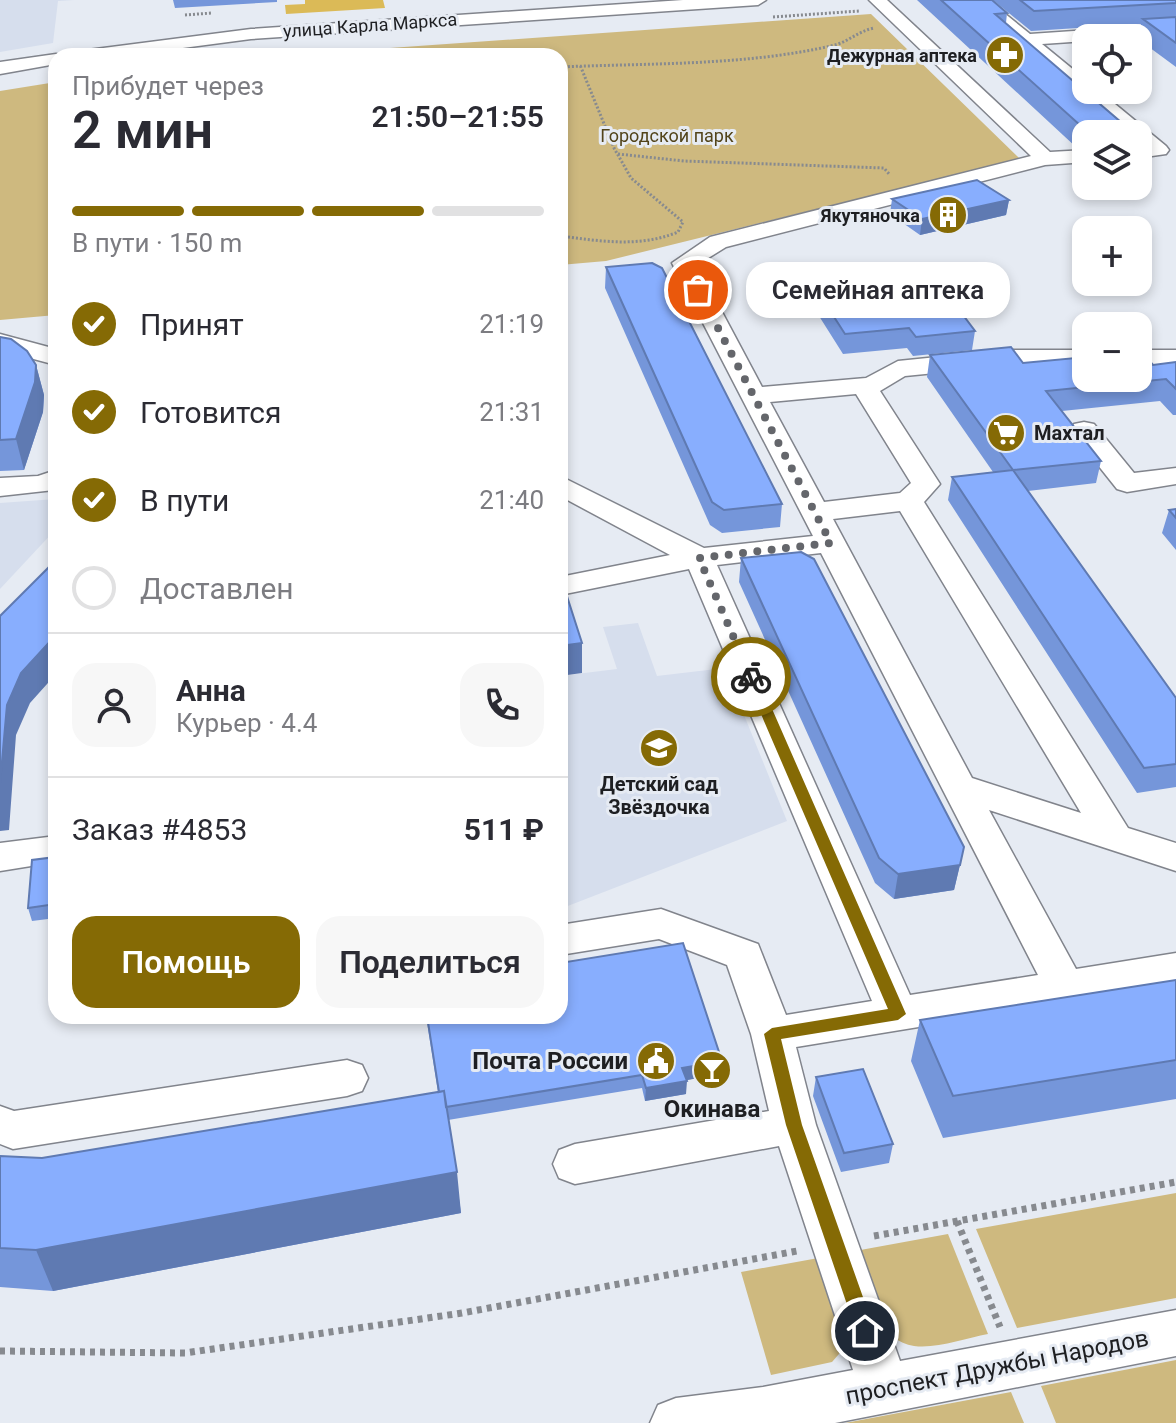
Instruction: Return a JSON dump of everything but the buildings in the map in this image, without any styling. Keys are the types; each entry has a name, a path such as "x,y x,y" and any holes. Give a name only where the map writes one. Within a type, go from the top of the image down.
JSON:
{"street":[{"name":"улица Карла Маркса","path":"142,48 406,15 758,0"},
{"path":"877,0 1045,159"},
{"path":"978,0 1158,150"},
{"path":"1025,40 1176,29"},
{"path":"0,68 48,60"},
{"path":"1065,987 684,263 718,242 1045,159 1072,157"},
{"path":"0,342 48,355"},
{"path":"754,396 872,385 898,369 1006,358 1072,358"},
{"path":"1152,358 1176,358"},
{"path":"814,512 909,501 926,484 863,385"},
{"path":"1084,430 1127,483 1176,476"},
{"path":"0,487 48,482"},
{"path":"568,489 699,558 898,1014"},
{"path":"909,501 1115,838"},
{"path":"568,584 699,558 831,543"},
{"path":"959,787 1176,857"},
{"path":"0,857 48,850"},
{"path":"568,939 661,924 744,955 772,1034 794,1125 885,1390"},
{"path":"772,1034 1176,969"},
{"path":"0,1125 13,1130 347,1078"},
{"path":"575,1164 794,1125"},
{"name":"проспект Дружбы Народов","path":"676,1423 763,1412 1176,1333"}],"path":[{"path":"568,66 750,58 839,44 859,31 901,23"},
{"path":"568,237 620,242 657,240 678,232 683,222 674,208 639,187 618,154 580,65"},
{"path":"618,154 684,161 884,168 892,177 919,191"},
{"path":"0,1351 185,1353 462,1313 1176,1182"},
{"path":"957,1221 1002,1331"}],"shaded area":[{"path":"0,0 74,0 58,1 53,43 0,52"},
{"path":"305,0 383,0 385,8 286,14 285,5 305,4"},
{"path":"48,500 48,538 0,589 0,503"},
{"name":"Детский сад Звёздочка","path":"638,623 657,676 725,668 787,821 568,906 568,675 617,669 603,627"}],"green space":[{"name":"Городской парк","path":"871,14 1020,159 606,261 568,264 568,48 390,48"},
{"path":"48,83 48,316 0,320 0,91"},
{"path":"1176,1193 1176,1298 1017,1328 976,1229"},
{"path":"948,1234 988,1334 932,1346 901,1342 881,1322 855,1251"},
{"path":"824,1257 846,1346 832,1362 771,1375 741,1272"},
{"path":"1176,1360 1176,1423 1056,1423 1041,1386"},
{"path":"1011,1392 1024,1423 845,1423"}],"way so far":[{"path":"698,290 831,543 699,558 751,677"}],"place":[{"name":"Дежурная аптека","path":"1005,55"},
{"name":"Якутяночка","path":"948,215"},
{"name":"Семейная аптека","path":"698,290"},
{"name":"Махтал","path":"1006,433"},
{"name":"Детский сад Звёздочка","path":"659,748"},
{"name":"Почта России","path":"656,1061"},
{"name":"Окинава","path":"712,1070"}],"route":[{"path":"751,677 898,1014 772,1034 794,1125 865,1331"}]}
